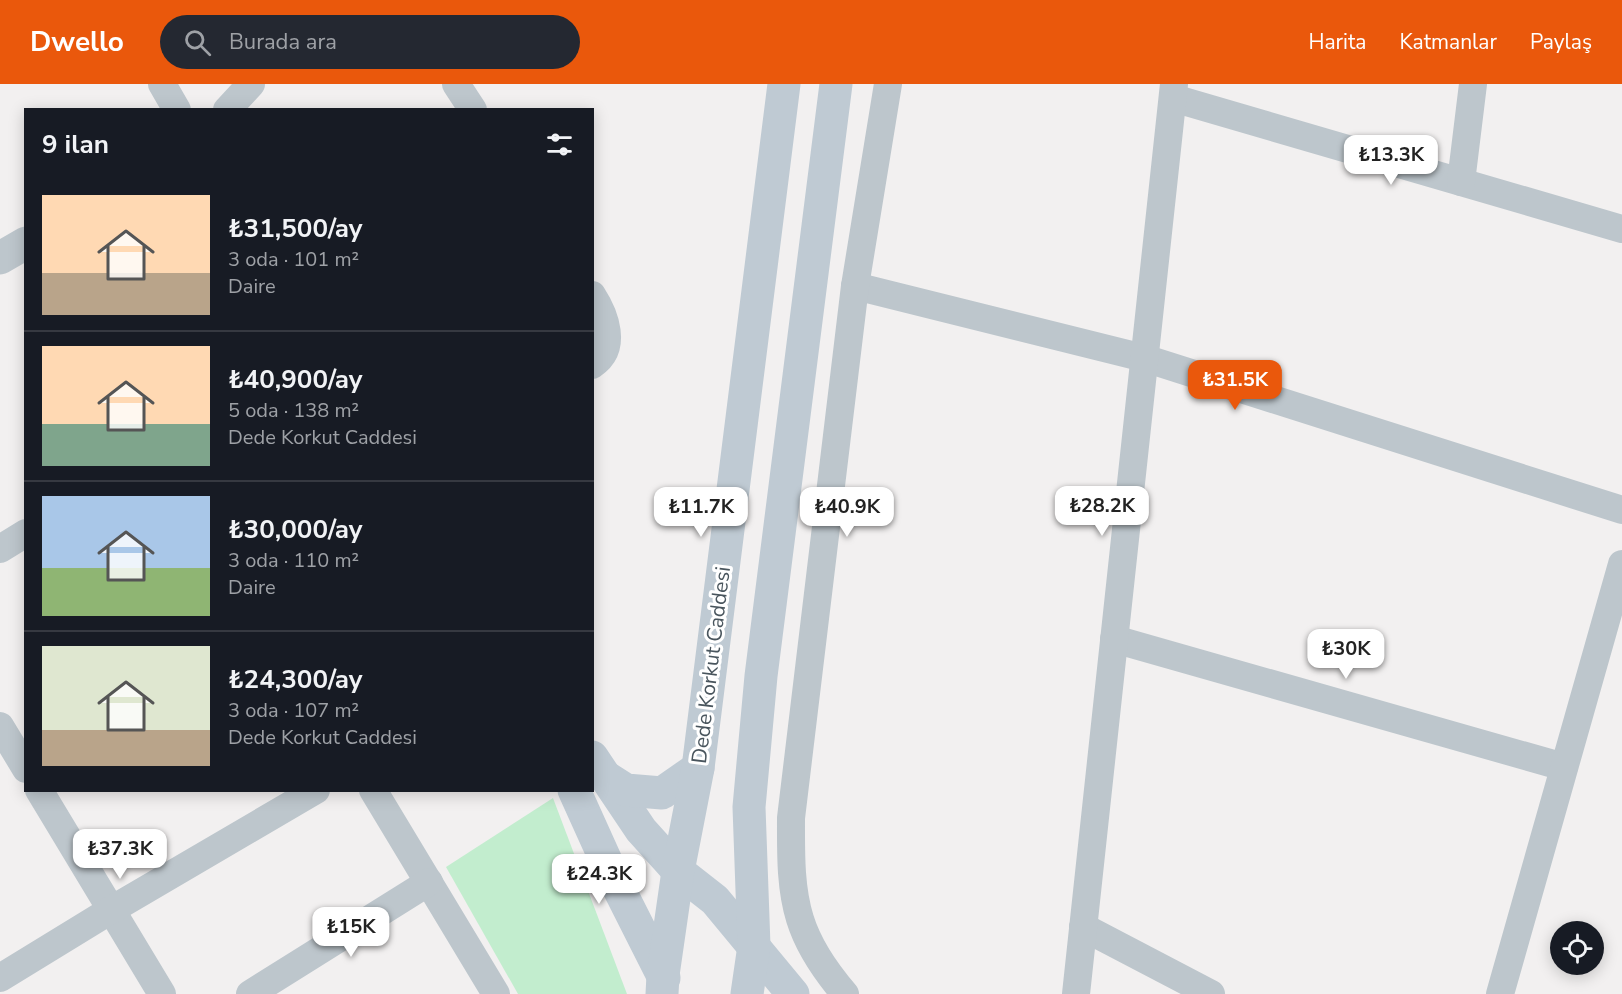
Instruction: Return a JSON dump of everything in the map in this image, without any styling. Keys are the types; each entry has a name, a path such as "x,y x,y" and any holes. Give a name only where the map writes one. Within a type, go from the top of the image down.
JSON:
{"main road":[{"name":"Dede Korkut Caddesi","path":"666,988 678,872 698,768 784,84"},
{"path":"747,994 754,946 749,807 762,676 836,84"},
{"path":"598,767 626,790 662,793 698,768"},
{"path":"598,767 640,830 678,872 715,900 793,994"},
{"path":"575,792 666,988"}],"street":[{"path":"162,84 176,108"},
{"path":"229,108 251,84"},
{"path":"456,84 472,108"},
{"path":"845,994 826,968 800,920 795,898 791,818 855,286 888,84"},
{"path":"1461,182 1473,84"},
{"path":"1076,994 1173,91 1461,182 1622,229"},
{"path":"0,258 24,244"},
{"path":"855,286 1144,358 1622,510"},
{"path":"594,299 605,318 607,329 604,351 598,362 594,364"},
{"path":"0,549 24,534"},
{"path":"1500,994 1622,564"},
{"path":"1114,639 1564,767"},
{"path":"0,726 24,766"},
{"path":"42,792 162,994"},
{"path":"0,978 313,792"},
{"path":"374,792 496,994"},
{"path":"250,994 429,882"},
{"path":"1083,927 1211,994"}],"green space":[{"path":"553,798 627,994 518,994 446,867"}]}
